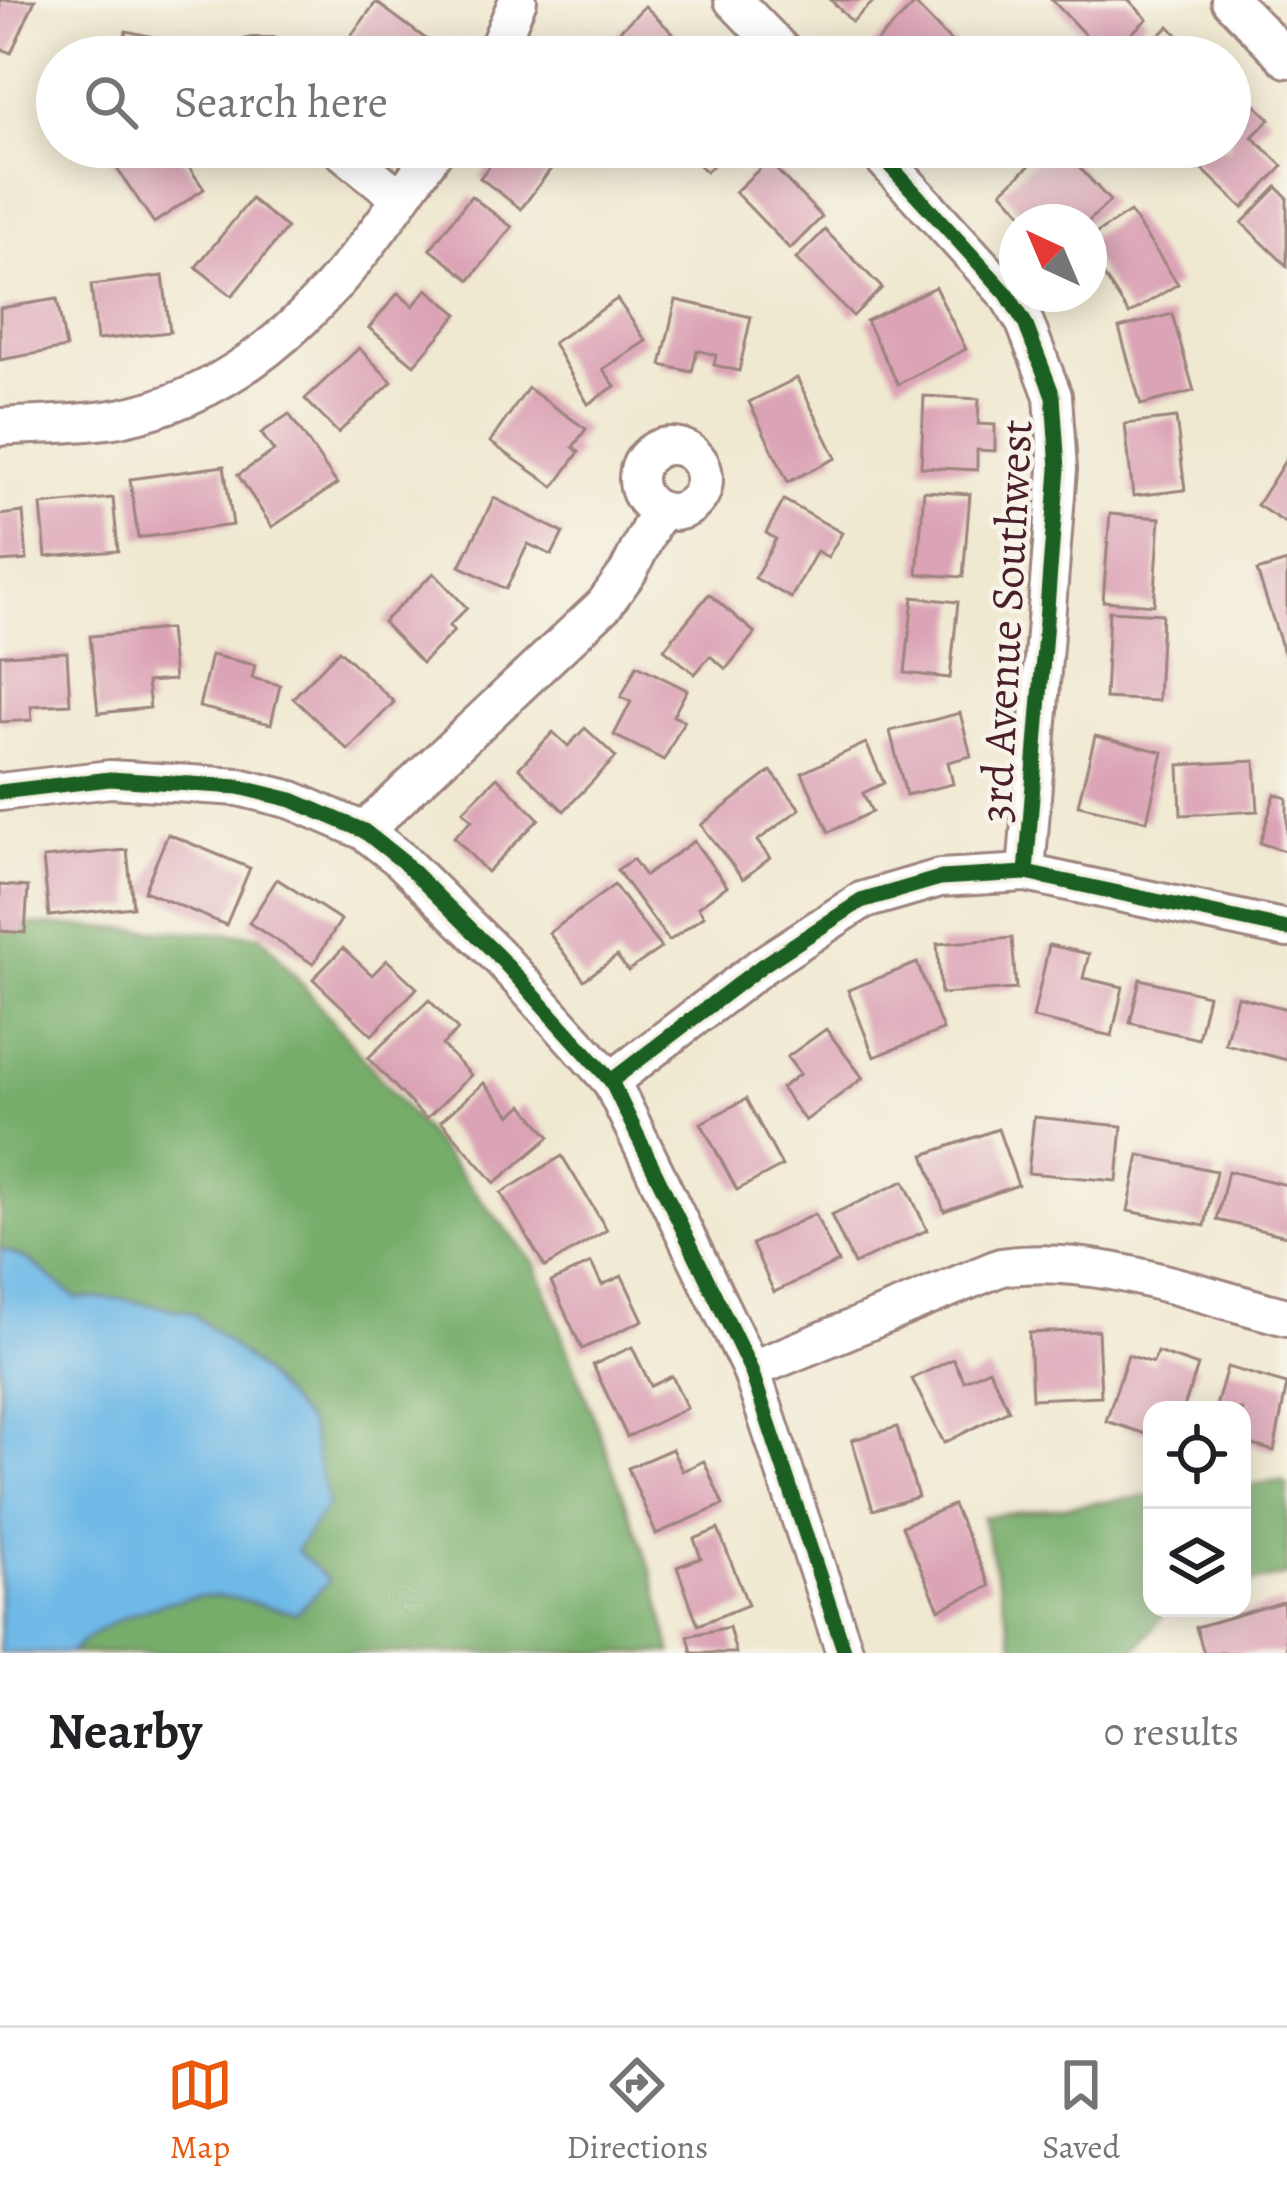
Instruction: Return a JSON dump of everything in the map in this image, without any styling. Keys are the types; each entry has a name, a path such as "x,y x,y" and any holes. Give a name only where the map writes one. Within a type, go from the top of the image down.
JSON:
{"street":[{"path":"503,36 518,0"},
{"path":"734,0 768,36"},
{"path":"1230,0 1287,59"},
{"path":"363,168 398,196"},
{"path":"0,427 115,419 168,406 228,381 274,349 420,168"},
{"name":"3rd Avenue Southwest","path":"892,168 1007,294 1025,323 1052,396 1058,469 1026,873"},
{"path":"364,831 604,605 628,572 659,510"},
{"path":"0,792 110,779 238,787 292,800 364,831 401,860 501,959 611,1081 751,1370 845,1653"},
{"path":"611,1081 763,965 861,901 940,878 1026,873 1287,929"},
{"path":"751,1370 1001,1267 1031,1262 1081,1265 1287,1317"}],"green space":[{"path":"0,923 261,935 536,1265 651,1569 672,1653 0,1653"},
{"path":"1287,1484 1287,1576 1251,1582 1251,1485"},
{"path":"1143,1497 1143,1617 1162,1617 1133,1653 1016,1653 982,1517"}],"water":[{"path":"0,1248 30,1261 76,1298 123,1299 193,1313 255,1366 309,1425 328,1505 296,1550 329,1581 296,1613 232,1598 193,1597 116,1621 70,1653 0,1653"}],"building":[{"path":"0,0 35,0 11,53 0,48"},
{"path":"831,0 875,0 852,22"},
{"path":"1052,0 1129,0 1147,19 1129,36 1086,36"},
{"path":"376,2 422,36 351,36"},
{"path":"915,4 946,36 882,36"},
{"path":"645,6 676,36 614,36"},
{"path":"1169,26 1178,36 1159,36"},
{"path":"1251,101 1270,119 1252,137 1283,166 1243,208 1201,168 1251,168"},
{"path":"116,168 190,168 204,189 154,223"},
{"path":"487,168 552,168 521,209 480,178"},
{"path":"761,168 775,168 822,217 790,249 735,192"},
{"path":"1027,168 1080,168 1110,201 1107,204 1014,204 1002,191"},
{"path":"1277,187 1287,197 1287,266 1242,223"},
{"path":"471,196 512,227 470,280 430,249"},
{"path":"251,199 287,228 232,296 196,267"},
{"path":"1130,212 1178,284 1129,314 1107,280 1107,227"},
{"path":"825,230 882,288 853,316 796,259"},
{"path":"163,276 170,332 97,340 91,285"},
{"path":"935,287 966,349 898,384 866,321"},
{"path":"427,289 458,314 414,365 369,328 398,293 413,306"},
{"path":"57,299 66,348 0,360 0,308"},
{"path":"617,299 646,341 603,369 615,386 588,404 553,343"},
{"path":"676,300 751,317 739,371 714,365 716,355 697,350 692,372 661,365"},
{"path":"1172,314 1194,391 1141,405 1119,328"},
{"path":"359,348 392,382 338,433 305,399"},
{"path":"797,378 836,458 788,482 749,402"},
{"path":"528,388 586,429 573,447 579,452 554,487 490,442"},
{"path":"924,396 979,399 978,424 995,425 995,451 977,450 977,470 921,467"},
{"path":"289,414 337,484 272,527 238,475 274,451 261,433"},
{"path":"1176,418 1185,490 1133,496 1125,424"},
{"path":"1287,458 1287,524 1257,505"},
{"path":"224,466 233,525 138,538 130,479"},
{"path":"924,491 970,494 963,577 917,574"},
{"path":"113,498 118,551 46,557 41,505"},
{"path":"494,498 563,533 552,555 528,544 506,589 460,566"},
{"path":"784,500 842,533 828,557 817,551 791,598 755,578 776,539 766,533"},
{"path":"23,512 27,560 0,562 0,515"},
{"path":"1110,514 1160,518 1154,605 1103,601"},
{"path":"1287,562 1287,659 1286,659 1257,571"},
{"path":"434,573 467,608 449,626 454,631 422,663 383,622"},
{"path":"709,594 755,633 726,669 710,656 695,674 664,649"},
{"path":"913,597 958,602 950,678 905,673"},
{"path":"1109,611 1162,614 1158,701 1105,698"},
{"path":"169,629 174,680 147,682 150,708 98,713 90,636"},
{"path":"339,650 394,702 348,750 293,698"},
{"path":"67,652 70,704 31,706 32,720 0,722 0,655"},
{"path":"211,655 255,665 252,678 280,685 271,724 199,707"},
{"path":"637,665 687,690 673,716 684,721 664,760 614,735 631,702 621,697"},
{"path":"960,713 971,756 948,762 953,784 906,795 890,731"},
{"path":"585,728 616,757 564,811 519,768 553,732 568,746"},
{"path":"1095,736 1163,752 1147,821 1078,805"},
{"path":"866,743 884,783 863,793 872,812 829,832 802,773"},
{"path":"1255,761 1258,811 1181,815 1179,765"},
{"path":"771,771 800,809 757,841 770,858 743,879 701,825"},
{"path":"497,777 539,819 487,872 454,837 472,820 463,811"},
{"path":"1275,794 1287,798 1287,852 1260,843"},
{"path":"168,834 250,868 226,925 144,891"},
{"path":"694,841 727,886 698,907 704,916 669,941 617,870 633,859 645,876"},
{"path":"127,850 133,907 49,916 43,858"},
{"path":"277,879 341,920 313,964 249,923"},
{"path":"0,885 28,887 25,933 0,931"},
{"path":"614,885 661,948 628,971 617,956 584,980 549,933"},
{"path":"1012,938 1016,989 941,994 937,944"},
{"path":"1049,945 1089,954 1083,978 1123,987 1112,1036 1033,1018"},
{"path":"343,948 372,975 387,960 417,988 372,1035 313,979"},
{"path":"917,963 943,1030 874,1057 848,990"},
{"path":"1140,979 1208,995 1198,1039 1130,1023"},
{"path":"1237,996 1287,1009 1287,1060 1225,1044"},
{"path":"429,1000 458,1030 442,1045 471,1075 426,1119 368,1058"},
{"path":"826,1029 863,1078 805,1121 781,1088 800,1074 787,1057"},
{"path":"484,1083 511,1115 523,1105 550,1137 495,1183 441,1121"},
{"path":"746,1099 782,1166 737,1190 701,1123"},
{"path":"1034,1117 1122,1126 1117,1181 1028,1173"},
{"path":"998,1129 1018,1185 944,1211 924,1155"},
{"path":"1139,1155 1216,1171 1205,1226 1128,1211"},
{"path":"562,1156 607,1230 545,1267 501,1193"},
{"path":"1228,1171 1287,1185 1287,1236 1217,1220"},
{"path":"904,1181 927,1230 854,1264 831,1215"},
{"path":"815,1214 838,1262 774,1292 752,1244"},
{"path":"591,1263 602,1285 622,1276 643,1320 582,1349 551,1282"},
{"path":"1098,1330 1101,1396 1032,1399 1029,1333"},
{"path":"632,1347 651,1386 672,1376 687,1408 627,1437 593,1365"},
{"path":"1157,1352 1198,1366 1186,1401 1143,1401 1143,1433 1106,1421 1128,1355 1153,1363"},
{"path":"953,1359 964,1381 989,1369 1009,1410 944,1443 912,1379"},
{"path":"1227,1367 1287,1384 1274,1451 1251,1445 1251,1401 1218,1401"},
{"path":"897,1427 918,1497 873,1510 852,1440"},
{"path":"672,1449 682,1471 704,1461 723,1505 656,1534 628,1468"},
{"path":"953,1505 990,1586 939,1609 902,1526"},
{"path":"718,1529 748,1605 698,1625 677,1567 701,1558 694,1539"},
{"path":"1283,1602 1287,1653 1204,1653 1196,1627 1231,1617 1251,1617 1251,1611"},
{"path":"729,1627 736,1653 692,1653 688,1636"}],"cycle path":[{"path":"892,168 1007,294 1025,323 1053,396 1058,469 1026,873"},
{"path":"0,792 110,779 239,787 292,800 364,831 401,860 501,959 611,1081 751,1370 845,1653"},
{"path":"611,1081 763,965 861,901 940,878 1026,873 1287,929"}]}
